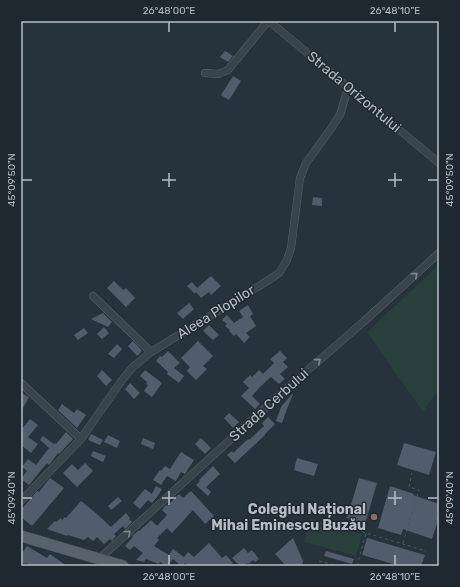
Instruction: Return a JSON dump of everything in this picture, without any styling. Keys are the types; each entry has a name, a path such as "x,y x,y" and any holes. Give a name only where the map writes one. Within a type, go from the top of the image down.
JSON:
{"main road":[{"path":"21,536 123,566"}],"street":[{"path":"206,72 218,74 228,70 268,21"},
{"name":"Strada Orizontului","path":"268,21 439,163"},
{"name":"Aleea Plopilor","path":"21,501 81,439 127,373 138,362 151,352 269,280 278,272 287,260 291,248 300,178 306,163 340,115 348,88"},
{"name":"Strada Cerbului","path":"99,559 286,389 361,324 439,253"},
{"path":"93,296 151,352"},
{"path":"21,383 81,439"}],"path":[{"path":"403,544 419,490 409,487 412,473"},
{"path":"351,528 426,551"},
{"path":"357,566 366,533"},
{"path":"319,561 338,566"}],"green space":[{"path":"439,265 439,394 436,393 423,412 367,332"},
{"path":"311,519 362,534 356,556 304,542"}],"building":[{"path":"225,51 233,56 228,62 220,57"},
{"path":"233,76 241,81 229,100 221,95"},
{"path":"313,197 322,198 322,206 312,205"},
{"path":"211,276 221,286 211,295 209,292 201,298 196,292 195,294 187,286 192,282 197,288"},
{"path":"114,281 123,290 126,288 135,298 126,307 107,288"},
{"path":"189,303 194,309 183,319 177,313"},
{"path":"248,305 253,314 250,316 256,326 246,333 250,337 244,343 236,334 234,336 229,331 230,330 225,326 227,324 222,320 227,315 234,323 243,317 239,311"},
{"path":"103,313 112,322 108,327 91,319"},
{"path":"209,325 219,335 213,340 203,331"},
{"path":"104,327 109,333 102,339 97,334"},
{"path":"84,328 88,333 78,340 74,335"},
{"path":"133,341 142,351 137,356 128,346"},
{"path":"198,341 213,356 203,366 207,369 196,380 187,371 190,367 181,358"},
{"path":"117,344 122,349 114,358 108,354"},
{"path":"168,351 180,363 174,368 184,376 179,383 167,374 168,372 156,361 160,356 162,357"},
{"path":"280,351 287,358 283,362 288,367 280,374 285,379 279,384 271,377 261,386 252,396 260,404 255,409 241,396 249,388 243,382 250,375 252,377 259,370 263,374 274,363 270,359"},
{"path":"102,370 112,380 106,386 97,376"},
{"path":"145,370 162,383 152,397 144,391 148,385 146,384 147,382 140,376"},
{"path":"130,383 140,393 134,399 125,389"},
{"path":"23,394 29,397 21,412 21,398"},
{"path":"292,394 282,423 276,421 281,407"},
{"path":"62,404 74,413 77,409 86,415 77,428 58,410"},
{"path":"229,413 239,422 233,428 224,418"},
{"path":"268,417 275,424 235,463 227,455 232,451 233,453 248,439 249,440 264,426 262,423"},
{"path":"30,419 38,425 28,437 38,444 31,453 21,445 21,430"},
{"path":"66,432 73,439 59,454 58,453 49,465 47,463 29,485 21,479 27,471 22,467 28,459 36,465 49,448 40,440 43,436 56,444"},
{"path":"91,434 103,440 100,445 88,440"},
{"path":"108,435 120,441 117,448 104,442"},
{"path":"143,438 155,443 153,449 141,444"},
{"path":"201,438 211,448 205,454 195,444"},
{"path":"404,443 436,452 429,475 397,465"},
{"path":"93,451 106,456 103,462 91,456"},
{"path":"181,452 194,460 185,474 181,472 176,481 167,476 161,485 153,480 165,466 170,469"},
{"path":"297,458 318,464 314,476 294,470"},
{"path":"85,463 93,471 77,487 63,473 72,464 78,470"},
{"path":"213,466 220,474 206,487 211,492 208,496 196,485"},
{"path":"50,478 64,488 32,526 21,517 21,510 37,491 39,492"},
{"path":"359,478 377,483 365,524 347,518"},
{"path":"156,486 162,489 152,503 148,500 140,509 133,503 145,489 152,494"},
{"path":"390,486 439,504 437,514 439,517 432,539 403,529 401,535 378,528"},
{"path":"191,491 214,516 205,524 193,510 172,533 167,528 157,538 159,540 154,546 169,555 173,549 184,557 188,552 194,557 209,543 222,558 226,555 233,563 229,566 188,566 185,563 181,566 173,559 166,566 160,562 159,564 146,559 144,562 136,560 143,553 134,546 130,550 125,546 133,537 132,536 139,530 140,531 151,520 157,526 167,515 162,510 166,505 167,506 179,494 183,498"},
{"path":"118,497 122,501 111,510 108,506"},
{"path":"81,501 111,527 126,513 132,522 125,529 123,526 114,534 116,536 112,541 110,539 104,544 97,537 93,541 88,537 84,540 47,529 55,521 56,522 61,518 62,520 65,517 66,518"},
{"path":"293,538 303,561 302,566 286,566 275,554"},
{"path":"367,538 425,555 421,566 400,566 362,555"},
{"path":"27,546 47,558 50,554 67,566 32,566 21,562 21,555"},
{"path":"244,548 248,553 252,550 259,559 255,562 253,560 244,566 240,566 232,558"},
{"path":"326,551 354,559 352,564 324,556"}],"place":[{"name":"Colegiul Național Mihai Eminescu Buzău","path":"374,517"}]}
